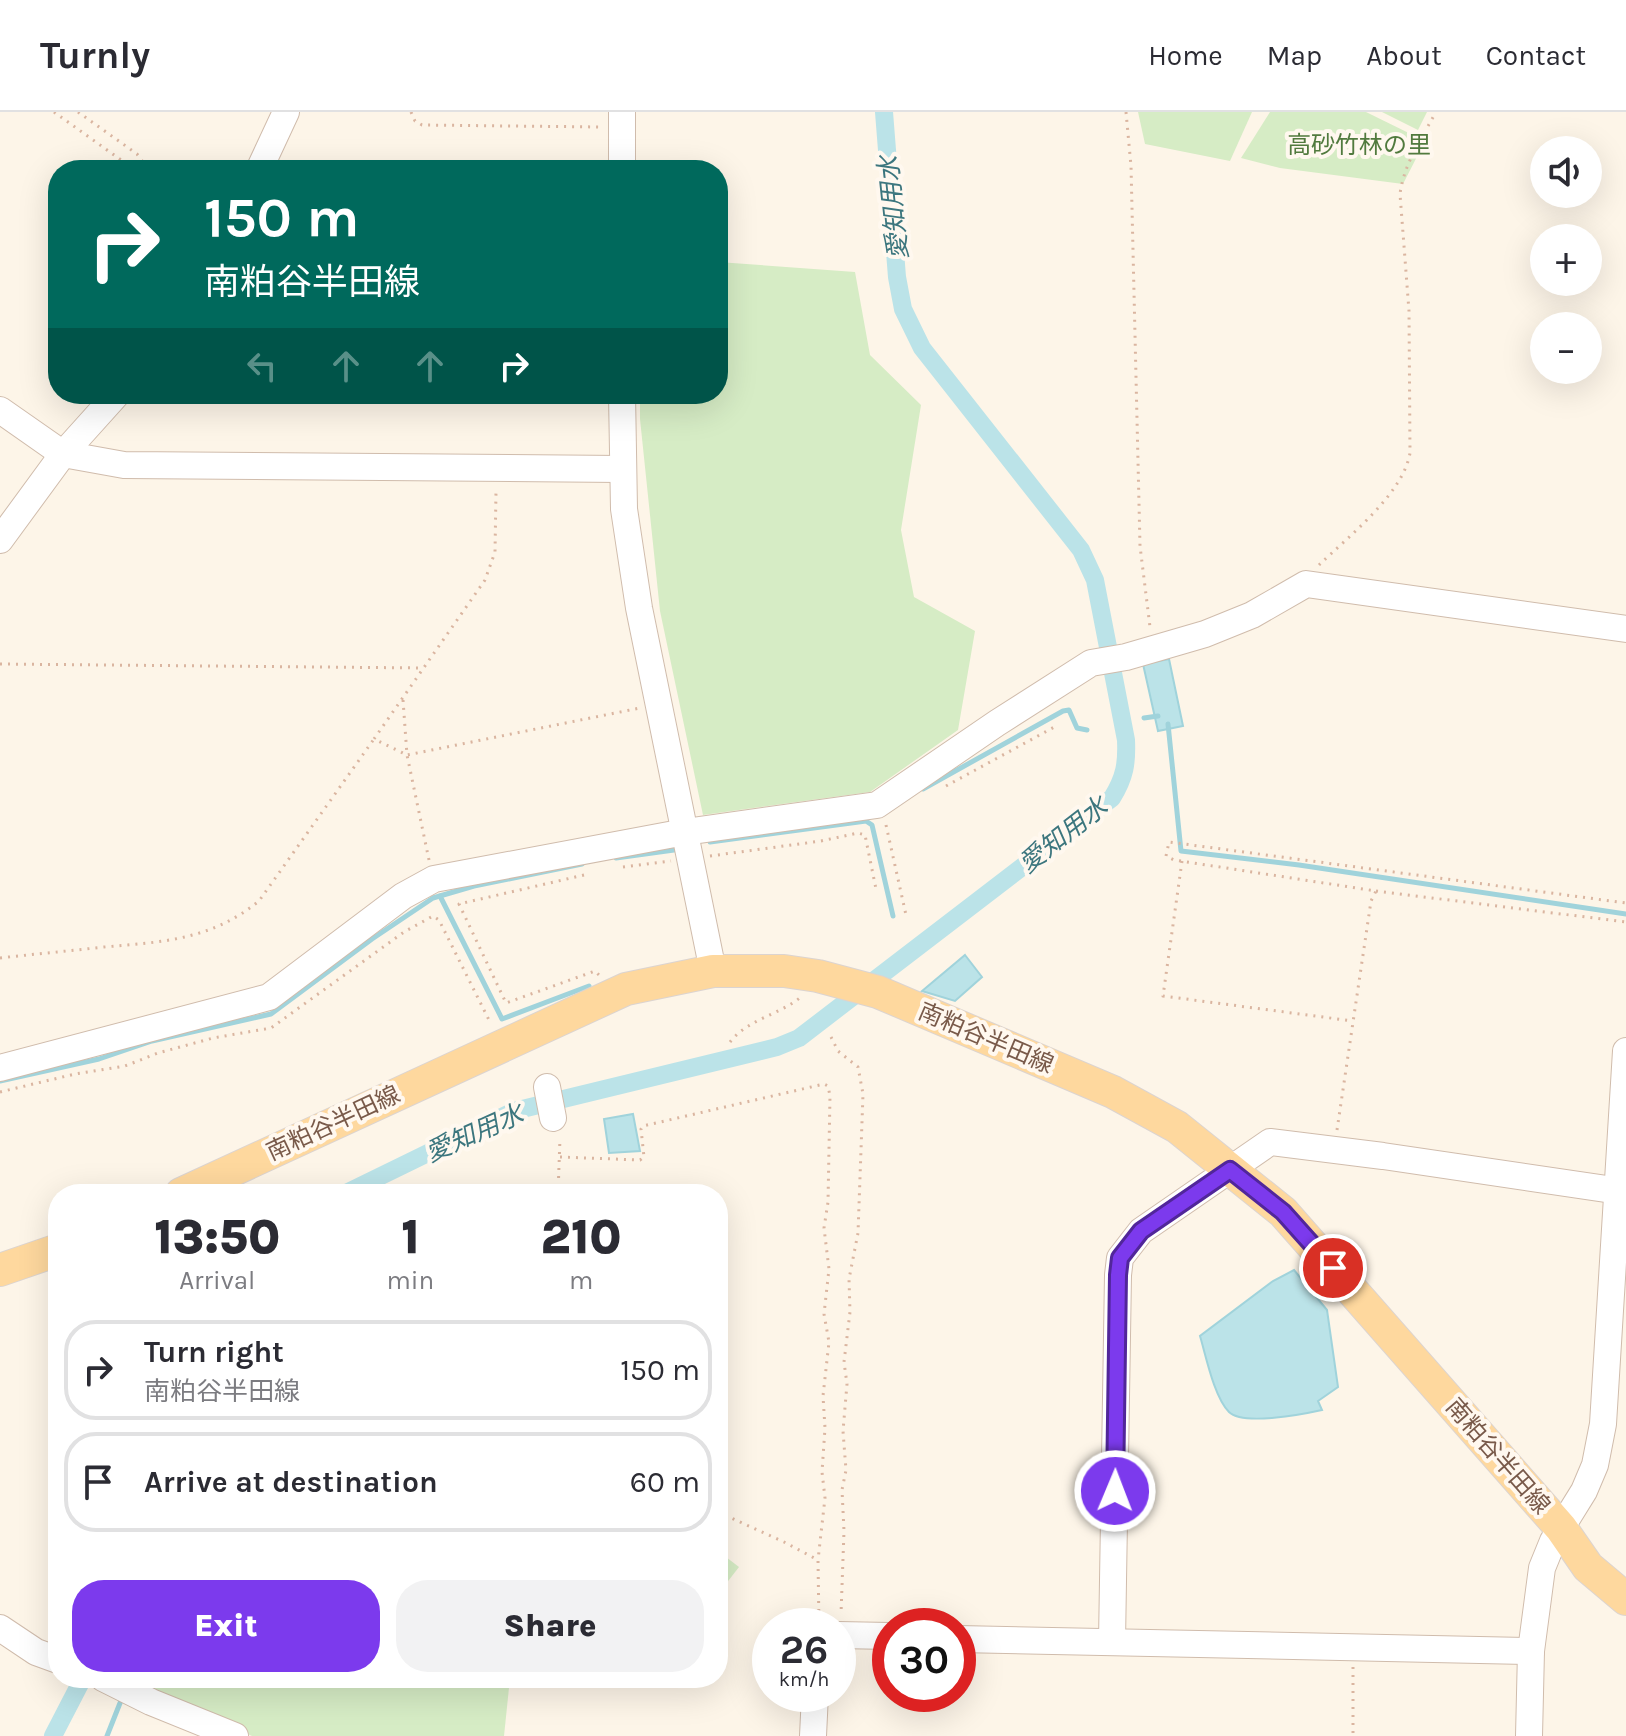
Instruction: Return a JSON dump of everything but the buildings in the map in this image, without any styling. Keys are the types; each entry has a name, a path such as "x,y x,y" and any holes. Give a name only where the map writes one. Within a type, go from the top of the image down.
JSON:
{"main road":[{"name":"南粕谷半田線","path":"203,1184 626,989 713,971 784,971 866,988 1113,1092 1177,1127 1283,1212 1561,1528 1588,1567 1626,1599"},
{"path":"0,1270 48,1253"}],"street":[{"path":"264,160 286,112"},
{"path":"622,119 622,160"},
{"path":"0,540 63,454 108,404"},
{"path":"622,404 621,469 635,580 713,971"},
{"path":"0,410 63,454 124,465 621,469"},
{"path":"0,1068 269,997 403,896 433,879 538,857 880,802 1091,663 1126,657 1205,634 1252,615 1306,584 1626,629"},
{"path":"1529,1736 1531,1651 1542,1568 1561,1528 1584,1491 1595,1465 1603,1424 1622,1191 1626,1051"},
{"path":"547,1087 553,1118"},
{"path":"1112,1642 1120,1258 1141,1231 1270,1142 1622,1191"},
{"path":"0,1628 48,1656"},
{"path":"976,1639 1531,1651"},
{"path":"123,1688 235,1736"},
{"path":"813,1736 814,1712"}],"path":[{"path":"54,112 121,160"},
{"path":"78,112 142,160"},
{"path":"411,112 415,121 422,125 622,119"},
{"path":"1126,112 1131,166 1140,546 1155,649"},
{"path":"1306,584 1310,574 1403,478 1408,466 1409,311 1400,194 1408,162 1436,112"},
{"path":"0,958 174,940 216,928 246,912 259,901 485,580 495,552 496,469"},
{"path":"0,664 424,668"},
{"path":"402,699 405,704 407,755 433,879"},
{"path":"374,739 407,755 659,704"},
{"path":"935,792 1058,725"},
{"path":"880,802 906,915"},
{"path":"611,869 821,841 858,833 865,835 876,889"},
{"path":"1626,903 1169,842 1166,856 1376,891 1626,922"},
{"path":"1182,861 1163,996 1353,1021"},
{"path":"596,872 459,904 506,1003 595,971 606,997"},
{"path":"1335,1150 1371,901 1376,891"},
{"path":"730,1042 739,1030 787,1008 800,998 805,990 807,974"},
{"path":"831,1037 838,1051 858,1067 863,1094 858,1233 849,1279 850,1312 844,1362 847,1384 843,1431 846,1470 842,1490 844,1531 837,1608"},
{"path":"560,1157 640,1160 644,1157 643,1126 824,1084 828,1086 828,1202 824,1228 829,1269 824,1314 829,1342 823,1396 825,1428 822,1472 825,1498 818,1560 828,1608"},
{"path":"553,1118 560,1132 559,1184"},
{"path":"728,1517 818,1560"},
{"path":"1353,1647 1353,1736"}],"green space":[{"path":"1138,112 1252,112 1230,161 1145,144"},
{"name":"高砂竹林の里","path":"1270,112 1366,112 1425,141 1403,184 1280,168 1241,158"},
{"path":"1382,112 1427,112 1418,130"},
{"path":"728,263 855,272 870,355 921,405 901,530 914,597 975,631 958,730 870,792 703,815 660,611 640,404 728,404"},
{"path":"728,1559 739,1567 728,1581"},
{"path":"148,1688 509,1688 504,1736 252,1736"}],"water":[{"path":"1169,659 1183,726 1158,731 1143,664"},
{"path":"965,955 982,977 955,1001 922,991"},
{"path":"633,1114 640,1151 609,1153 604,1119"},
{"path":"1294,1270 1327,1310 1338,1387 1318,1401 1322,1410 1260,1419 1236,1416 1229,1412 1219,1397 1200,1336 1273,1281"}],"waterway":[{"name":"愛知用水","path":"364,1184 514,1111 777,1047 799,1038 1112,798 1120,783 1126,740 1095,580 1081,550 922,348 903,309 897,277 884,112"},
{"path":"923,789 1063,711 1069,710 1077,728 1087,730"},
{"path":"1144,718 1158,716"},
{"path":"1168,724 1181,851 1299,865 1626,914"},
{"path":"710,842 866,821 872,825 893,916"},
{"path":"616,858 674,850"},
{"path":"0,1081 99,1059 152,1041 271,1014 433,898 474,886 582,864"},
{"path":"440,896 502,1019 589,986"},
{"name":"愛知用水","path":"53,1736 78,1688"},
{"path":"107,1736 122,1698"}],"route":[{"path":"1115,1491 1118,1275 1120,1258 1141,1231 1230,1170 1283,1212 1333,1268"}]}
